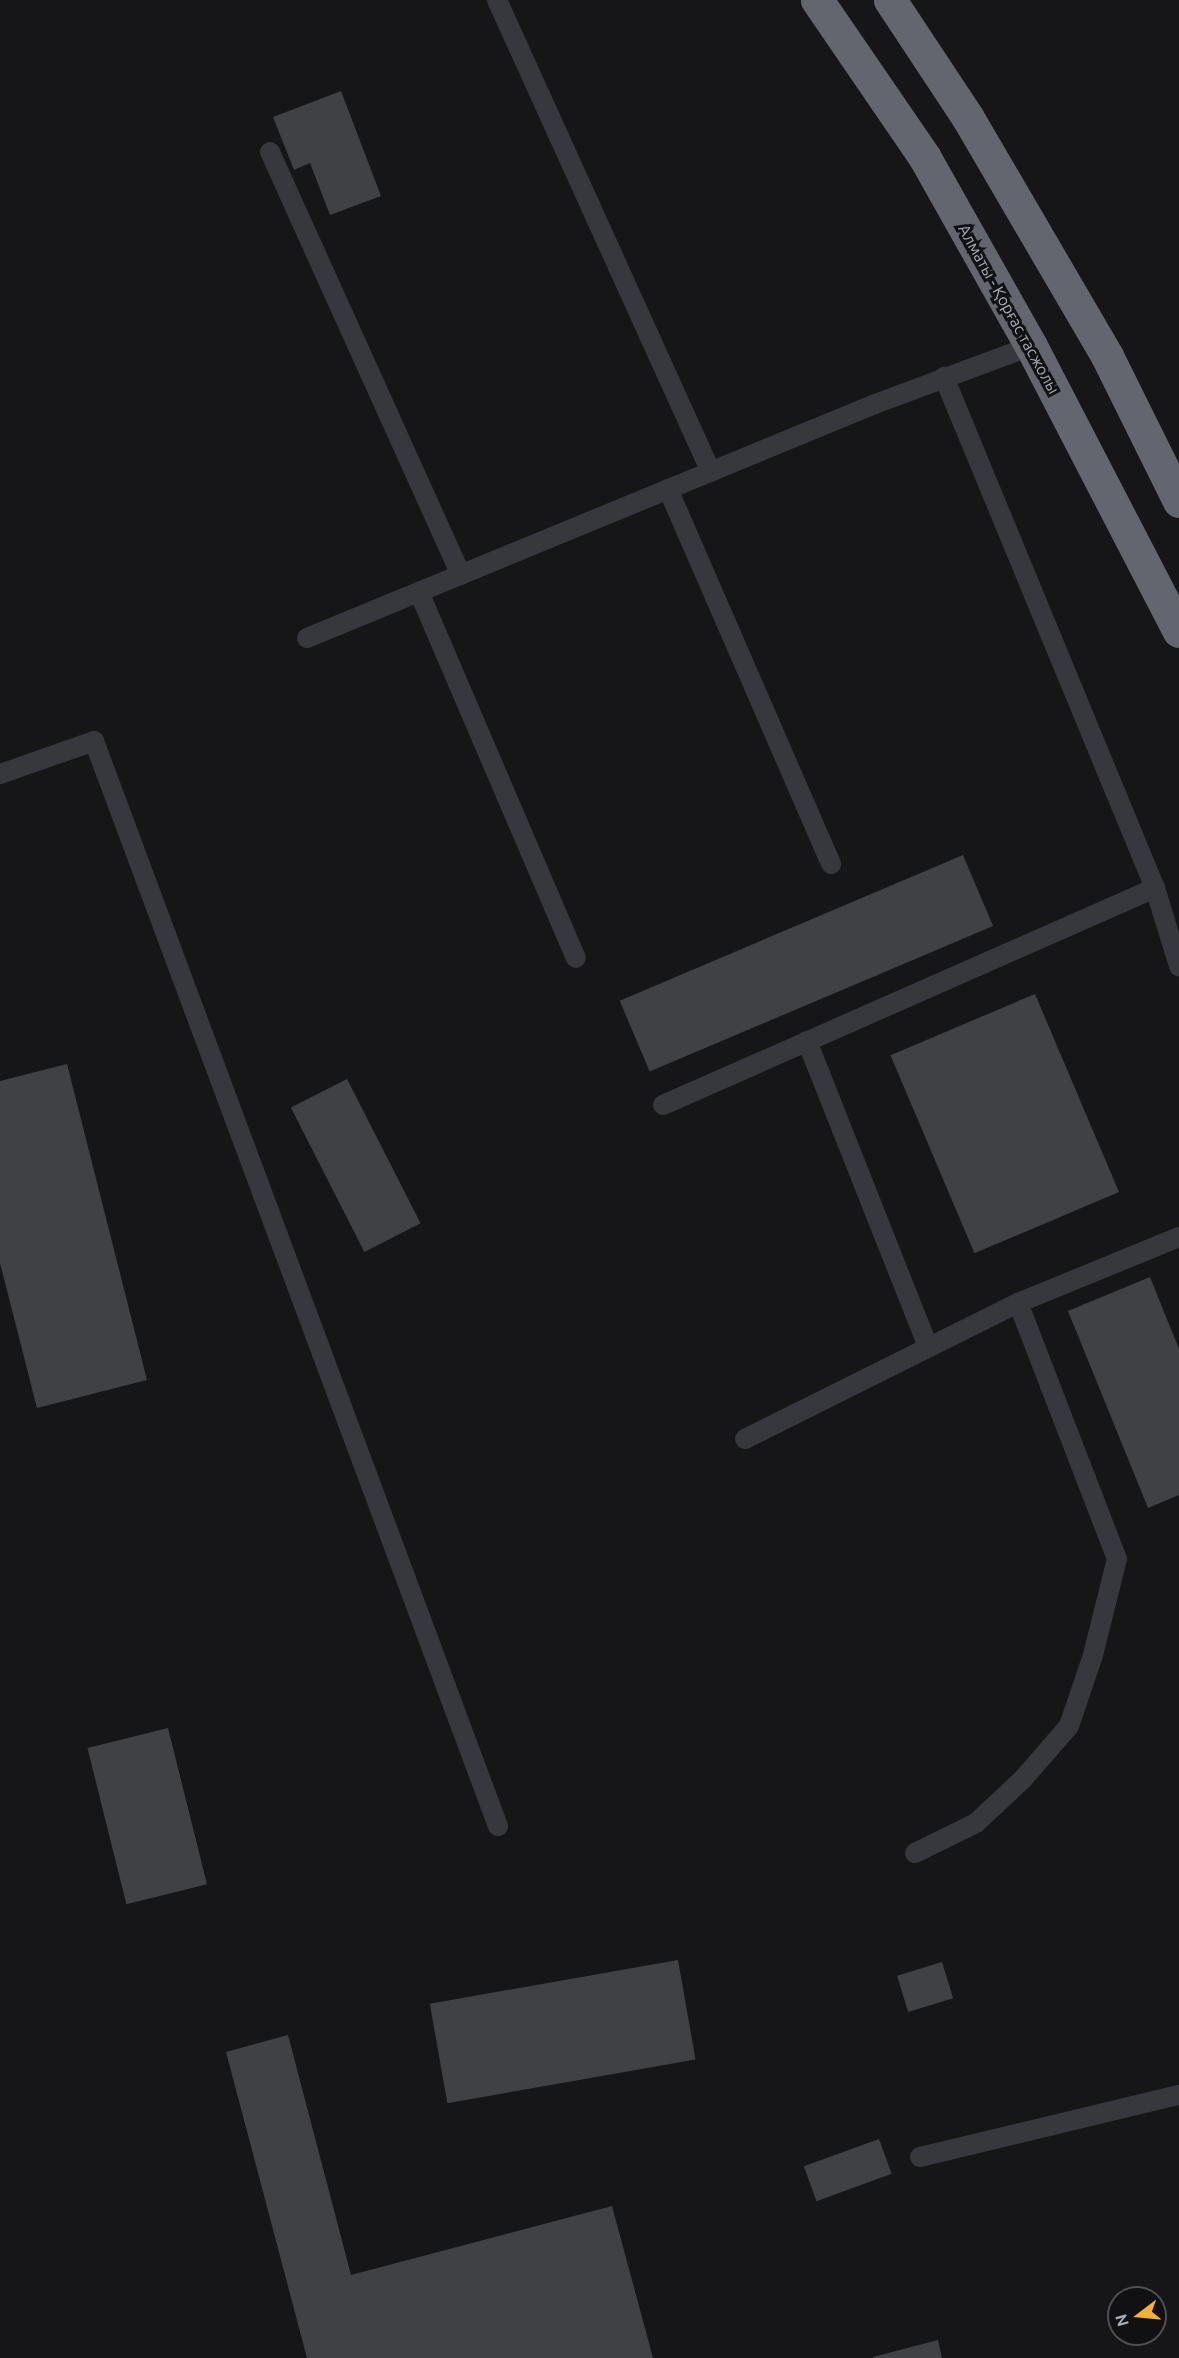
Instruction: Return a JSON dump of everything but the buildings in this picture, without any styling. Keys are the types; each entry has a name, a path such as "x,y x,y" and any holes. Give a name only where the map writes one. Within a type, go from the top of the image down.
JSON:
{"highway":[{"name":"Алматы - Қорғас тасжолы","path":"817,0 925,158 1031,346 1179,631"},
{"path":"890,0 968,118 1107,356 1179,501"}],"lane":[{"path":"497,0 711,472"},
{"path":"270,152 461,574"},
{"path":"307,638 944,377 1031,346"},
{"path":"944,377 1155,888 1179,966"},
{"path":"668,489 831,864"},
{"path":"418,592 576,958"},
{"path":"0,774 94,741 498,1826"},
{"path":"663,1105 1155,888"},
{"path":"807,1041 928,1346"},
{"path":"745,1438 1018,1303 1179,1236"},
{"path":"915,1853 976,1823 1023,1779 1069,1726 1093,1655 1118,1559 1018,1303"},
{"path":"920,2157 1179,2095"}]}
